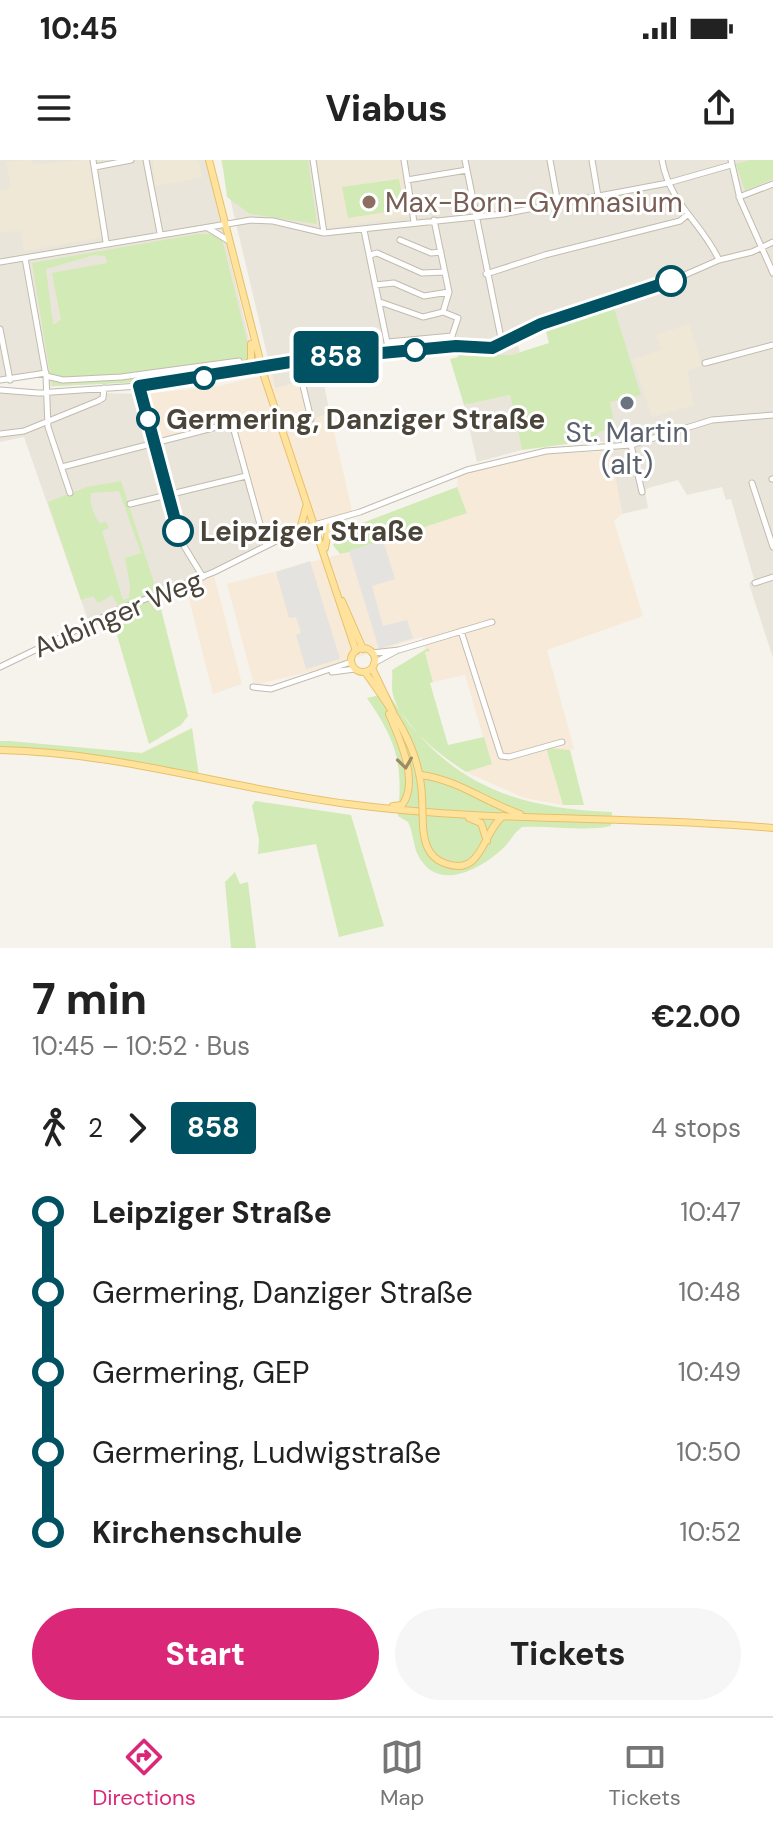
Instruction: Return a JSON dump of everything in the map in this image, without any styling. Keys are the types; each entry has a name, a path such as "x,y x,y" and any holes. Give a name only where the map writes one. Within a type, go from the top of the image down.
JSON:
{"main road":[{"path":"209,160 262,367 359,650 353,665 365,672 411,741 421,775 423,826 428,849 447,865 471,862 483,851 494,825 503,816"},
{"path":"231,373 253,358 241,306 244,298"},
{"path":"300,529 307,504"},
{"path":"326,556 329,526"},
{"path":"359,650 372,653 373,665 396,719"},
{"path":"365,672 373,665"},
{"path":"386,707 404,756 407,790 402,805 386,809"},
{"path":"0,750 92,758 297,797 386,809 773,828"},
{"path":"421,775 451,781 493,804 527,817"},
{"path":"466,814 481,823 487,841"}],"street":[{"path":"106,242 94,164 131,160"},
{"path":"146,160 160,233"},
{"path":"313,160 324,233"},
{"path":"404,160 414,223"},
{"path":"465,160 474,217 502,343"},
{"path":"550,160 558,204"},
{"path":"592,160 598,196"},
{"path":"662,160 668,183 687,215 707,235 719,260"},
{"path":"0,262 224,224 273,221 324,233 474,217 668,183 731,162 739,197 773,273"},
{"path":"407,180 467,170"},
{"path":"739,197 773,184"},
{"path":"486,274 542,255 680,221 687,215"},
{"path":"434,220 449,292 443,312"},
{"path":"203,227 215,229 229,241"},
{"path":"364,230 389,352"},
{"path":"400,240 431,253 441,252"},
{"path":"0,390 47,392 139,386 297,361 472,345 492,348 541,324 671,281 719,260 773,242"},
{"path":"370,255 377,253 422,273 445,272"},
{"path":"25,258 46,374 47,423 70,493"},
{"path":"375,285 394,283 424,296 449,292"},
{"path":"380,302 423,317 443,312 459,320 452,336 388,342"},
{"path":"0,329 10,380"},
{"path":"705,363 773,345"},
{"path":"0,380 46,374 63,380 85,379 239,361"},
{"path":"297,361 311,419"},
{"path":"139,386 179,538 203,577"},
{"path":"0,434 47,423 100,400 104,388"},
{"path":"315,528 500,460 546,451 631,445 697,423 773,415"},
{"path":"62,467 232,423 266,546"},
{"path":"631,445 642,492"},
{"path":"130,504 246,476"},
{"path":"752,483 773,547"},
{"path":"315,528 329,526 342,519"},
{"name":"Aubinger Weg","path":"279,540 315,528"},
{"name":"Aubinger Weg","path":"0,667 118,610 203,577 300,529 315,528"},
{"path":"755,583 773,577"},
{"path":"372,653 399,650 492,622"},
{"path":"461,631 499,754 509,757 562,742"},
{"path":"373,665 399,650"},
{"path":"253,687 271,689 353,665"}],"shaded area":[{"path":"0,160 206,160 252,351 194,375 47,387 45,371 0,378"},
{"path":"31,160 33,165 89,160 103,237 24,251 21,231 0,232 0,190 11,188 6,162"},
{"path":"153,160 198,160 203,177 155,186"},
{"path":"221,160 773,160 773,658 750,587 749,583 754,579 731,499 726,500 722,487 687,495 678,480 648,488 645,491 648,508 622,514 609,444 593,439 610,402 613,306 516,339 520,352 511,355 451,352 320,365 330,414 311,419 275,388"},
{"name":"Max-Born-Gymnasium","path":"316,160 407,160 418,215 327,228"},
{"path":"689,324 702,366 687,370 694,405 652,417 633,359 661,350 656,335"},
{"path":"272,373 275,388 302,381 311,419 330,414 353,515 266,544 233,421 155,440 144,394 219,386"},
{"path":"0,391 144,394 156,440 233,421 266,544 204,576 89,623 24,437 0,442"},
{"path":"510,395 522,450 477,462 464,405"},
{"path":"611,451 622,514 614,521 643,616 547,650 574,749 563,752 546,749 563,805 524,798 466,772 491,764 465,675 433,682 422,637 313,671 254,685 227,584 349,552 467,512 457,487 458,475 546,454"},
{"path":"383,540 395,579 372,586 383,626 407,620 413,638 379,649 349,551"},
{"path":"310,561 340,659 306,669 296,635 301,633 296,617 289,618 276,572"},
{"path":"214,575 242,684 213,694 186,587"}],"green space":[{"path":"222,160 308,160 317,224 250,214 227,197"},
{"path":"773,160 773,179 745,191 736,164"},
{"path":"399,179 404,209 348,218 342,187"},
{"path":"198,234 219,234 251,357 236,366 187,377 52,386 32,263","holes":["94,255 105,256 107,263 52,273 61,320 53,325 46,269"]},
{"path":"613,305 641,395 610,402 615,427 599,432 590,441 522,450 510,395 464,405 450,359 458,357 458,352 511,355 549,343 545,328"},
{"path":"121,481 157,592 119,607 112,595 98,603 93,596 81,600 48,502 87,487","holes":["119,491 141,553 125,558 130,585 129,598 123,600 102,531 109,528 106,522 100,523 96,517 91,505 91,493"]},
{"path":"457,487 467,513 349,552 340,554 333,545 344,530"},
{"path":"158,597 188,716 181,725 149,744 111,615"},
{"path":"428,648 430,651 425,652 433,682 430,683 448,745 484,737 492,764 466,772 423,739 398,707 392,692 392,670"},
{"path":"388,693 432,749 457,769 511,796 542,804 612,812 611,826 522,827 504,847 481,865 457,874 434,872 417,853 408,822 398,816 396,754 367,698"},
{"path":"192,728 199,776 69,752 0,746 0,741 10,741 142,753"},
{"path":"546,748 570,750 584,805 563,805"},
{"path":"255,801 351,815 384,926 339,937 316,844 258,854 259,840 252,806"},
{"path":"235,872 240,884 248,882 256,948 231,948 225,882"}],"bus line":[{"name":"858","path":"178,531 139,386 297,361 456,346 492,348 519,332 671,281"}],"place":[{"name":"Max-Born-Gymnasium","path":"369,202"},
{"name":"St. Martin (alt)","path":"627,403"},
{"name":"Germering, Danziger Straße","path":"148,419"},
{"name":"Leipziger Straße","path":"178,531"}]}
